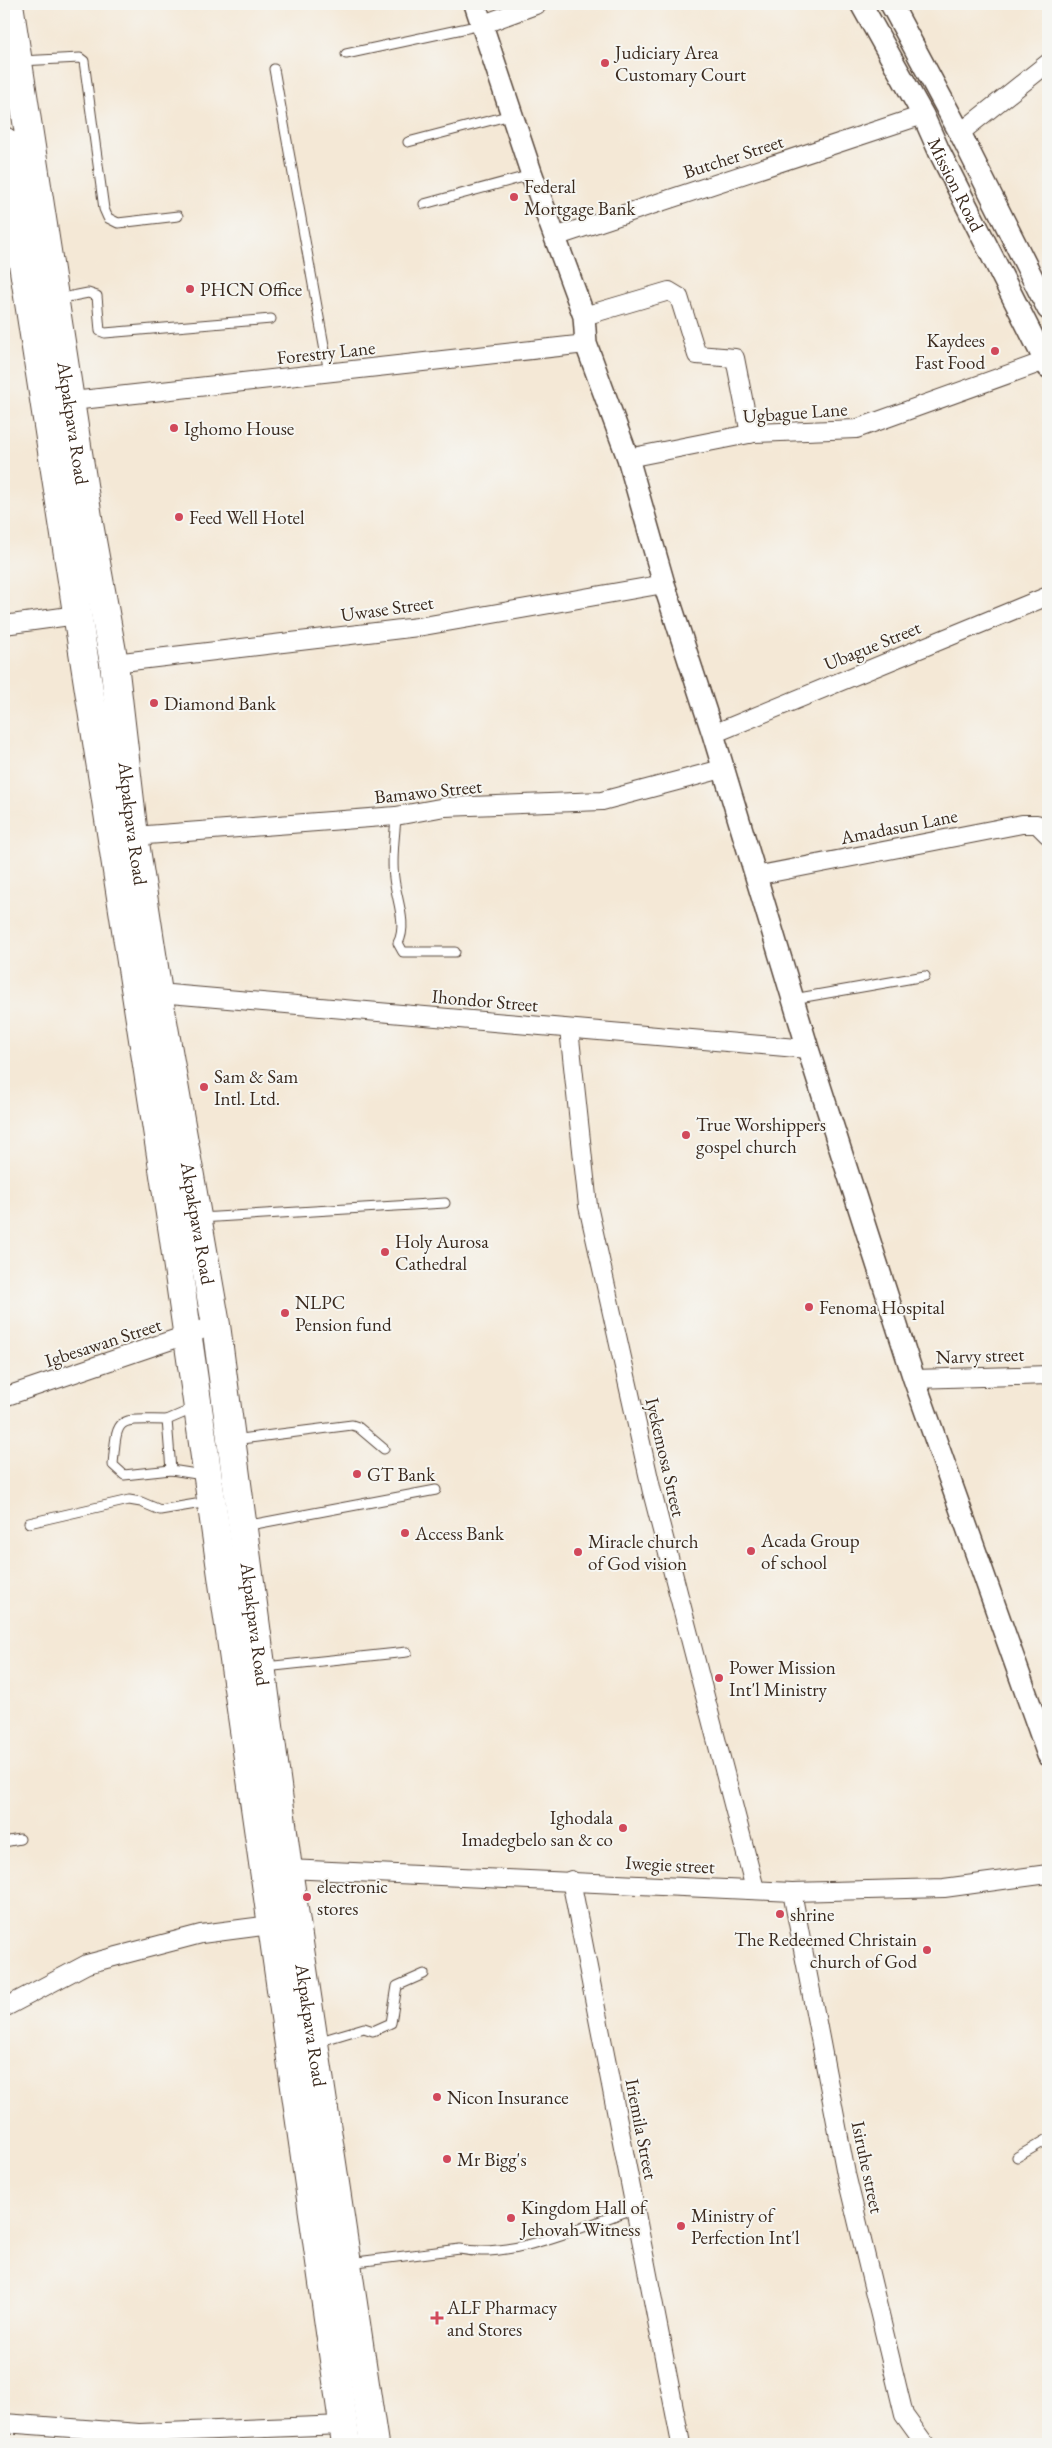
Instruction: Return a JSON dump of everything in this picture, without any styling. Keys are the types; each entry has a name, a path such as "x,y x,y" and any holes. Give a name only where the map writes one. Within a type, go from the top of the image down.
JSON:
{"highway":[{"name":"Akpakpava Road","path":"9,4 72,400 89,524 114,663 134,836 158,993 216,1325 288,1869 374,2444"},
{"name":"Akpakpava Road","path":"4,147 8,193 77,615 188,1336 344,2435"}],"street":[{"path":"474,4 532,175 584,316 586,344 628,458 664,584 713,734 808,1049 914,1379 1048,1755"},
{"path":"481,25 538,4"},
{"name":"Mission Road","path":"861,4 923,115 939,151 1046,364"},
{"name":"Mission Road","path":"891,4 960,133 1048,308"},
{"path":"960,133 1048,63"},
{"name":"Butcher Street","path":"555,237 923,115"},
{"path":"584,316 669,291 679,297 697,354 735,358 750,434"},
{"name":"Forestry Lane","path":"72,400 586,344"},
{"name":"Ugbague Lane","path":"628,458 750,434 856,430 1046,364"},
{"name":"Uwase Street","path":"114,663 418,627 664,584"},
{"name":"Ubague Street","path":"713,734 1048,596"},
{"path":"4,625 77,615"},
{"name":"Bamawo Street","path":"134,836 396,816 445,807 602,801 722,769"},
{"name":"Amadasun Lane","path":"755,876 1022,824 1037,824 1048,835"},
{"name":"Ihondor Street","path":"158,993 808,1049"},
{"name":"Iyekemosa Street","path":"569,1029 588,1206 652,1492 755,1890"},
{"name":"Igbesawan Street","path":"4,1397 216,1325"},
{"name":"Narvy street","path":"914,1379 1048,1375"},
{"name":"Iwegie street","path":"288,1869 571,1880 792,1892 944,1888 1048,1874"},
{"name":"Iriemila Street","path":"571,1880 681,2444"},
{"name":"Isiruhe street","path":"792,1892 846,2174 904,2415 925,2444"},
{"path":"4,2008 87,1964 201,1934 271,1925"},
{"path":"4,2424 139,2433 344,2435"}],"lane":[{"path":"346,54 481,25"},
{"path":"18,61 80,58 84,61 104,209 108,218 118,223 178,216"},
{"path":"274,69 329,373"},
{"path":"408,142 511,115"},
{"path":"424,204 532,175"},
{"path":"56,300 88,293 98,296 100,332 105,333 271,319"},
{"path":"396,816 394,877 400,908 402,936 398,943 403,952 456,952"},
{"path":"793,1000 925,976"},
{"path":"197,1218 445,1203"},
{"path":"198,1408 167,1420 130,1420 121,1424 115,1430 113,1465 124,1475 171,1470 207,1475"},
{"path":"167,1420 171,1470"},
{"path":"231,1440 352,1425 358,1427 384,1449"},
{"path":"242,1527 436,1490"},
{"path":"29,1523 128,1500 142,1502 160,1510 211,1502"},
{"path":"262,1667 407,1652"},
{"path":"4,1842 20,1839"},
{"path":"314,2043 364,2028 372,2031 391,2023 397,1986 424,1974"},
{"path":"1017,2157 1048,2139"},
{"path":"346,2263 460,2249 470,2251 523,2247 636,2208"}],"place":[{"name":"Judiciary Area Customary Court","path":"605,63"},
{"name":"Federal Mortgage Bank","path":"514,197"},
{"name":"PHCN Office","path":"190,289"},
{"name":"Kaydees Fast Food","path":"995,351"},
{"name":"Ighomo House","path":"174,428"},
{"name":"Feed Well Hotel","path":"179,517"},
{"name":"Diamond Bank","path":"154,703"},
{"name":"Sam & Sam Intl. Ltd.","path":"204,1087"},
{"name":"True Worshippers gospel church","path":"686,1135"},
{"name":"Holy Aurosa Cathedral","path":"385,1252"},
{"name":"Fenoma Hospital","path":"809,1307"},
{"name":"NLPC Pension fund","path":"285,1313"},
{"name":"GT Bank","path":"357,1474"},
{"name":"Access Bank","path":"405,1533"},
{"name":"Acada Group of school","path":"751,1551"},
{"name":"Miracle church of God vision","path":"578,1552"},
{"name":"Power Mission Int'l Ministry","path":"719,1678"},
{"name":"Ighodala Imadegbelo san & co","path":"623,1828"},
{"name":"electronic stores","path":"307,1897"},
{"name":"shrine","path":"780,1914"},
{"name":"The Redeemed Christain church of God","path":"927,1950"},
{"name":"Nicon Insurance","path":"437,2097"},
{"name":"Mr Bigg's","path":"447,2159"},
{"name":"Kingdom Hall of Jehovah Witness","path":"511,2218"},
{"name":"Ministry of Perfection Int'l","path":"681,2226"},
{"name":"ALF Pharmacy and Stores","path":"437,2318"}]}
